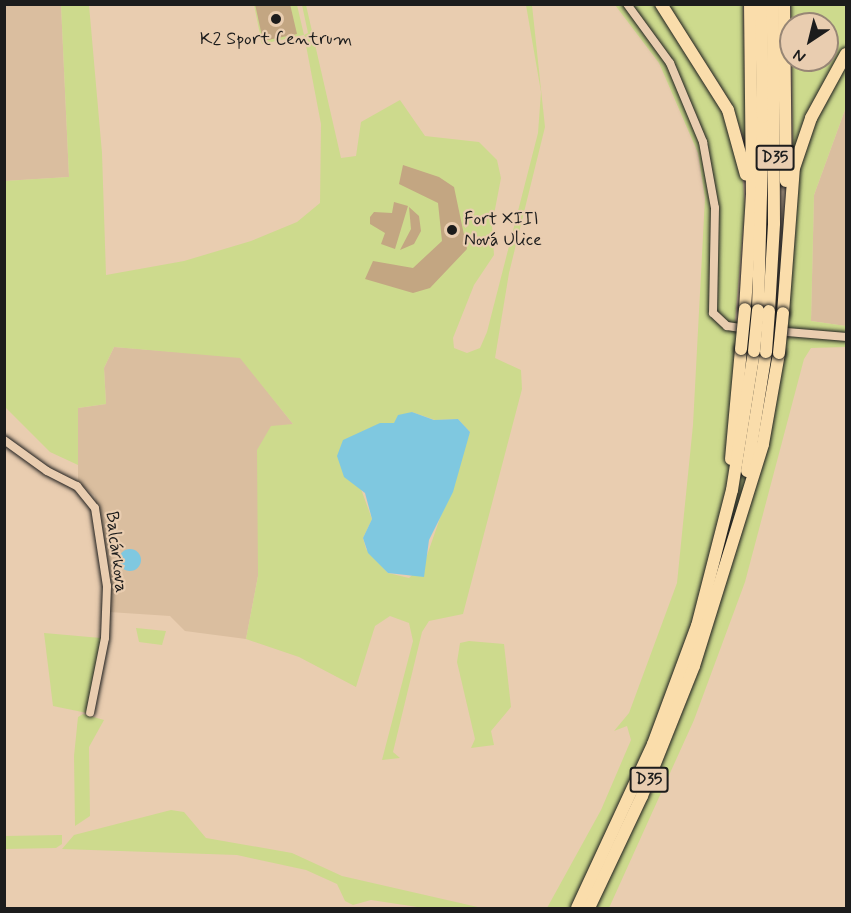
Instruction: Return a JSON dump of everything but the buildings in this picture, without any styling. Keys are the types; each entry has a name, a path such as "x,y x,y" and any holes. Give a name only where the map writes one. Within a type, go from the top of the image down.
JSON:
{"highway":[{"path":"661,4 704,69 735,128 746,173 749,245"},
{"path":"725,524 749,245 750,4"},
{"name":"D35","path":"760,4 764,117 764,311"},
{"name":"D35","path":"588,909 680,705 733,539 760,351 774,223 773,4"},
{"path":"733,539 768,425 783,313 787,242 784,4"},
{"path":"787,242 800,149 811,118 846,54"},
{"name":"D35","path":"577,909 671,699 725,524 760,351"}],"street":[{"path":"627,4 670,63 703,142 715,208 711,300 716,318 733,327 846,337"},
{"name":"Balcárkova","path":"4,440 47,471 76,486 95,508 107,586 105,638 90,713"}],"shaded area":[{"path":"5,5 61,5 69,177 5,181"},
{"path":"846,107 846,326 811,321 814,195"},
{"path":"114,347 240,357 293,424 258,500 258,576 246,639 185,631 170,616 109,612 107,565 95,496 78,482 78,408 106,404 104,368"}],"green space":[{"path":"61,5 89,5 102,153 106,275 184,261 251,241 297,222 320,203 321,124 304,35 308,33 302,5 306,5 341,158 356,156 361,122 400,100 425,136 479,142 497,160 501,178 492,225 494,255 474,285 453,338 454,348 467,353 480,348 487,332 538,133 541,92 526,5 532,5 545,127 509,273 495,358 521,370 522,389 463,614 429,621 422,632 393,752 400,758 382,760 413,641 409,623 390,616 375,626 356,687 299,657 246,639 258,576 257,450 271,426 293,424 240,358 114,347 104,368 106,404 78,408 78,465 50,452 5,407 4,181 69,177","holes":["412,412 435,420 458,419 470,432 424,564 409,578 388,573 366,549 363,538 372,519 361,489 380,423 395,423"]},
{"name":"K2 Sport Centrum","path":"254,5 297,5 304,35 262,44"},
{"path":"615,5 656,5 729,120 742,170 745,207 735,321 786,328 798,168 813,123 846,64 846,107 814,195 811,321 846,326 846,347 811,348 804,359 745,582 694,720 609,908 547,908 601,810 631,740 627,726 614,731 629,713 677,583 693,425 705,198 698,153 659,63"},
{"path":"668,5 743,5 746,142 724,92"},
{"path":"791,5 846,5 846,45 839,59 839,12 791,12"},
{"path":"792,72 832,72 793,151"},
{"path":"136,628 166,631 162,645 139,642"},
{"path":"44,633 101,638 87,713 53,706"},
{"path":"469,641 504,644 511,707 491,731 494,745 471,748 475,739 457,662 460,643"},
{"path":"83,714 104,720 89,747 90,816 75,826 74,756 78,717"},
{"path":"171,810 184,812 206,838 292,853 342,876 482,908 424,908 371,900 353,905 345,901 337,884 306,870 237,855 62,849 74,835"},
{"path":"62,835 62,844 56,848 5,849 5,836"}],"water":[{"path":"412,412 434,420 458,419 470,432 453,492 429,540 424,577 388,573 368,553 363,538 372,519 365,493 344,477 337,456 343,440 380,423 394,423 398,415"},
{"path":"130,549 138,552 141,560 138,568 130,571 122,568 119,560 122,552"}],"place":[{"name":"K2 Sport Centrum","path":"276,19"},
{"name":"Fort XIII Nová Ulice","path":"452,230"}]}
